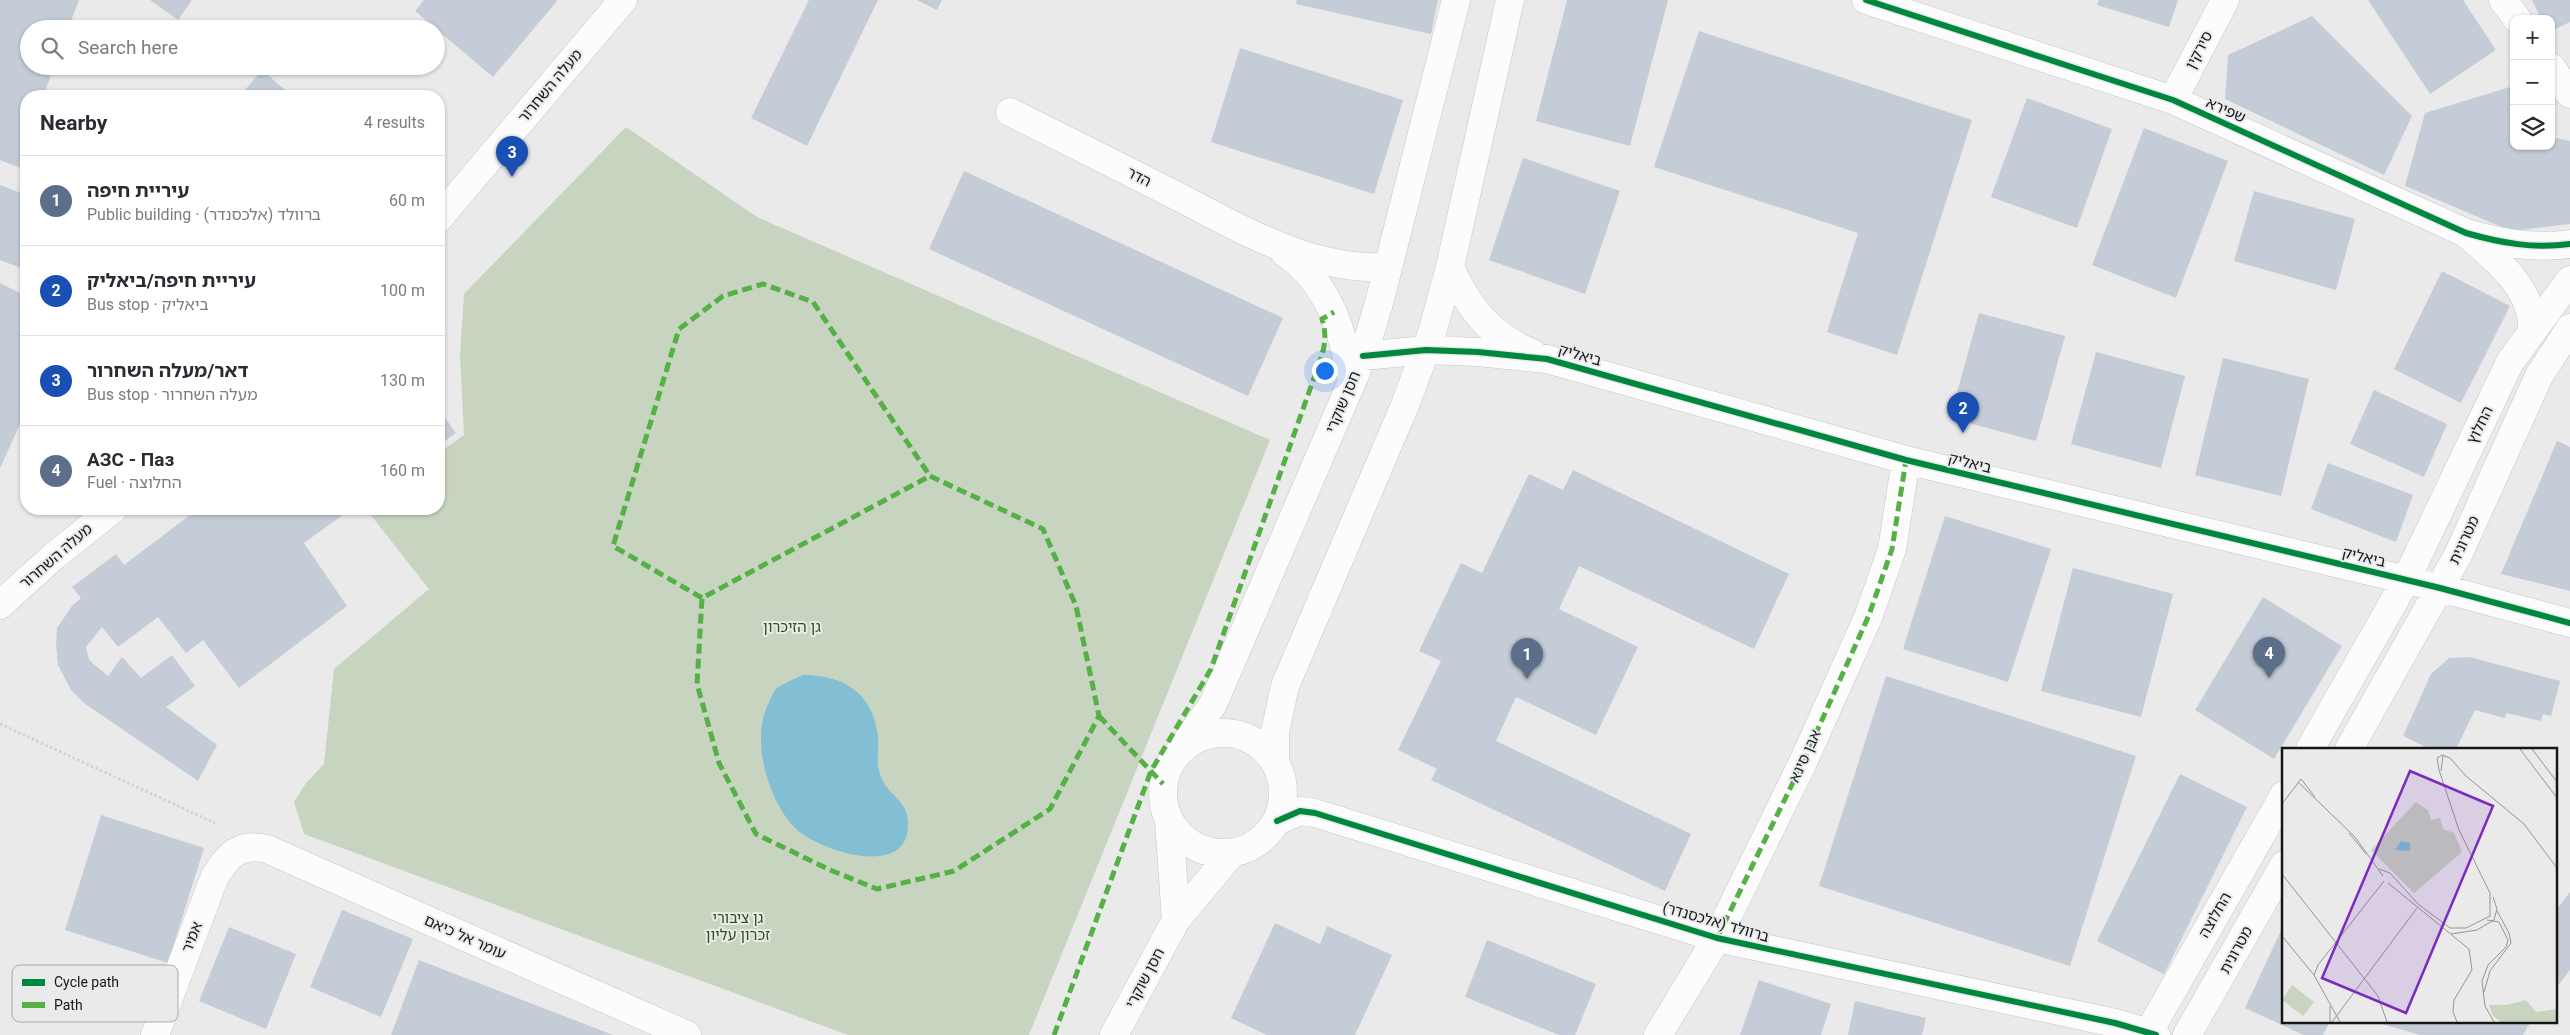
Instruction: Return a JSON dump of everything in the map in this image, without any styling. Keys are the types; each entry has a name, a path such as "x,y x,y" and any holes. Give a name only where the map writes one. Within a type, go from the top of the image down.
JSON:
{"street":[{"name":"מעלה השחרור","path":"445,211 623,0"},
{"name":"חסן שוקרי","path":"1179,752 1213,704 1363,356 1388,267 1456,0"},
{"path":"1169,820 1179,835 1199,849 1211,853 1231,854 1249,848 1265,837 1277,821 1283,801 1282,781 1275,762 1275,732 1285,686 1426,350 1450,267 1510,0"},
{"name":"שפירא","path":"1866,0 2173,100 2466,233 2514,245 2545,247 2570,244"},
{"name":"סירקין","path":"2173,100 2225,0"},
{"path":"2504,0 2514,15"},
{"path":"2555,73 2570,94"},
{"name":"הדר","path":"1010,112 1268,242 1289,256 1321,288 1334,312 1352,382"},
{"name":"שפירא","path":"2466,233 2490,254 2518,286 2530,307 2532,330"},
{"name":"הדר","path":"1268,242 1337,264 1369,268 1388,267"},
{"path":"1450,267 1467,302 1483,320 1500,336 1522,349 1547,359"},
{"name":"החלוץ","path":"2406,580 2510,362 2565,281"},
{"name":"מטרונית","path":"2350,748 2458,555 2539,376 2570,328"},
{"name":"ביאליק","path":"1363,356 1426,350 1478,352 1547,359 1906,460 2440,588 2570,623"},
{"name":"אבן סינא","path":"1658,1035 1717,938 1804,760 1870,615 1892,548 1906,460"},
{"name":"מעלה השחרור","path":"0,605 54,556 105,515"},
{"path":"2311,748 2406,580"},
{"path":"1176,920 1169,820 1163,802 1163,784 1169,767 1179,752 1193,740 1211,733 1229,733 1247,738 1263,748 1275,762"},
{"name":"החלוצה","path":"2150,1034 2282,798"},
{"name":"ברוולד (אלכסנדר)","path":"1277,821 1300,811 1315,813 1717,938 2115,1023 2150,1034"},
{"name":"עומר אל כיאם","path":"242,850 252,845 267,849 687,1035"},
{"name":"אמיר","path":"178,974 215,876 228,856 242,850"},
{"name":"חסן שוקרי","path":"1114,1035 1176,920 1231,854"},
{"name":"מטרונית","path":"2187,1035 2282,868"},
{"name":"אמיר","path":"155,1035 160,1022"}],"path":[{"path":"0,724 228,828 242,850"}],"green space":[{"name":"גן הזיכרון","path":"626,127 757,217 1270,440 1029,1035 848,1035 304,834 294,802 306,783 324,764 334,669 429,589 371,515 445,515 445,449 464,435 460,355 464,294"}],"water":[{"path":"803,675 818,676 844,683 864,699 871,710 878,738 880,774 885,785 902,804 907,816 908,823 905,841 895,851 879,856 861,856 823,845 795,828 776,801 764,768 761,750 761,733 764,717 776,689"}],"building":[{"path":"0,0 79,0 71,20 20,20 20,75 51,75 46,90 20,90 20,168 0,160"},
{"path":"150,0 192,0 178,20"},
{"path":"424,0 557,1 493,77 445,36 445,20 426,20 415,11"},
{"path":"809,0 878,0 807,146 751,118"},
{"path":"917,0 942,0 937,10"},
{"path":"1297,0 1438,0 1431,34 1296,4"},
{"path":"1567,0 1668,0 1630,146 1536,121"},
{"path":"2099,0 2178,0 2169,27 2097,5"},
{"path":"2368,0 2463,0 2496,50 2430,94"},
{"path":"2532,0 2570,0 2570,22 2555,29 2555,15 2539,15"},
{"path":"2312,16 2412,116 2384,175 2225,99 2228,55"},
{"path":"1699,31 1972,120 1897,355 1827,332 1858,233 1654,167"},
{"path":"1240,48 1403,100 1374,194 1211,142"},
{"path":"258,75 268,75 285,90 245,90"},
{"path":"2510,87 2510,150 2555,150 2555,138 2570,141 2570,224 2511,231 2405,186 2425,113"},
{"path":"2027,98 2112,129 2077,228 1991,197"},
{"path":"2144,128 2228,161 2176,298 2092,265"},
{"path":"1523,158 1620,191 1585,294 1489,260"},
{"path":"964,171 1283,318 1248,396 929,249"},
{"path":"0,185 20,193 20,268 0,260"},
{"path":"2254,191 2355,219 2336,290 2234,261"},
{"path":"2442,271 2510,306 2461,403 2394,369"},
{"path":"0,283 20,293 20,424 0,468"},
{"path":"1979,313 2065,336 2036,441 1950,418"},
{"path":"2096,352 2185,376 2161,468 2071,444"},
{"path":"2223,358 2309,379 2281,496 2195,475"},
{"path":"2374,390 2447,424 2424,477 2350,444"},
{"path":"445,418 456,433 445,441"},
{"path":"2557,441 2570,447 2570,591 2501,574"},
{"path":"2328,463 2413,495 2396,542 2311,509"},
{"path":"1573,470 1789,574 1754,649 1579,566 1559,609 1638,647 1596,735 1516,697 1496,741 1691,834 1665,891 1431,780 1437,769 1398,750 1441,661 1419,651 1461,563 1482,573 1529,474 1563,490"},
{"path":"190,515 343,515 304,543 347,606 239,688 203,640 186,653 158,617 118,647 102,627 86,647 89,660 108,676 122,657 141,678 172,655 195,686 166,707 217,745 198,781 84,703 71,690 58,665 57,628 72,606 81,598 72,587 116,554 124,565"},
{"path":"1945,516 2051,549 2008,682 1903,649"},
{"path":"2073,568 2173,594 2141,717 2041,691"},
{"path":"2263,597 2342,646 2274,759 2195,710"},
{"path":"2469,657 2560,681 2551,716 2543,714 2541,721 2506,713 2505,718 2475,710 2456,748 2428,748 2403,736 2431,674 2449,658"},
{"path":"1886,676 2136,756 2070,966 1819,886"},
{"path":"2180,774 2247,807 2164,974 2097,941"},
{"path":"101,815 204,848 168,963 65,930"},
{"path":"2570,892 2570,970 2558,985 2558,907"},
{"path":"342,910 413,939 381,1017 310,987"},
{"path":"1275,923 1320,944 1327,926 1392,955 1355,1035 1267,1035 1231,1018"},
{"path":"229,927 296,954 266,1029 199,1001"},
{"path":"2282,928 2282,1022 2330,1022 2323,1035 2304,1035 2245,1008"},
{"path":"1487,940 1596,984 1575,1035 1559,1035 1465,997"},
{"path":"419,960 613,1035 391,1035"},
{"path":"1759,980 1831,1004 1821,1035 1740,1035"},
{"path":"1855,1001 1926,1018 1922,1035 1848,1035"},
{"path":"2375,1022 2530,1022 2523,1035 2420,1035"}],"marked path":[{"path":"702,598 613,546 679,329 723,296 763,284 813,302 930,476"},
{"path":"1054,1035 1151,771 1211,669 1320,361 1325,340 1322,319 1334,312"},
{"path":"1717,938 1804,760 1869,615 1892,549 1906,460"},
{"path":"930,476 1043,529 1076,606 1099,716 1050,809 954,871 877,889 830,870 756,834 719,763 697,684 702,598 930,476"},
{"path":"1099,716 1163,784"}],"cycle path":[{"path":"1866,0 2173,100 2466,233 2518,244 2543,246 2570,244"},
{"path":"1363,356 1426,350 1478,352 1547,359 1906,460 2440,588 2570,623"},
{"path":"1277,821 1300,811 1315,813 1717,938 2115,1023 2156,1035"}],"place":[{"name":"דאר/מעלה השחרור","path":"512,177"},
{"name":"עיריית חיפה/ביאליק","path":"1963,433"},
{"name":"АЗС - Паз","path":"2269,678"},
{"name":"עיריית חיפה","path":"1527,679"}],"park label":[{"name":"גן ציבורי זכרון עליון","path":"738,926"}]}
